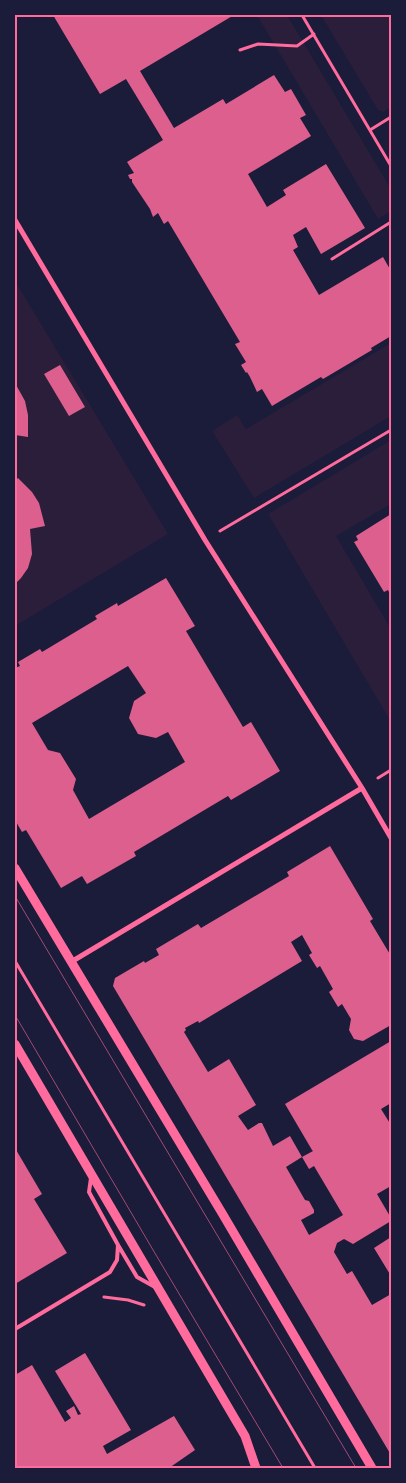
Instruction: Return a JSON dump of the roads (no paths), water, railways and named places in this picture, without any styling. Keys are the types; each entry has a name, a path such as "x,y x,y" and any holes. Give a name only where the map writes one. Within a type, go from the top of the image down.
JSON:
{"street":[{"path":"15,220 205,540 362,788 391,838"},
{"path":"70,962 362,788"},
{"path":"15,868 372,1468"},
{"path":"15,1044 245,1436 256,1468"}],"lane":[{"path":"92,1173 89,1192 136,1277 160,1290"},
{"path":"15,1329 110,1272 117,1260 118,1245"}],"tram line":[{"path":"15,896 356,1468"},
{"path":"15,1015 283,1468"}]}
